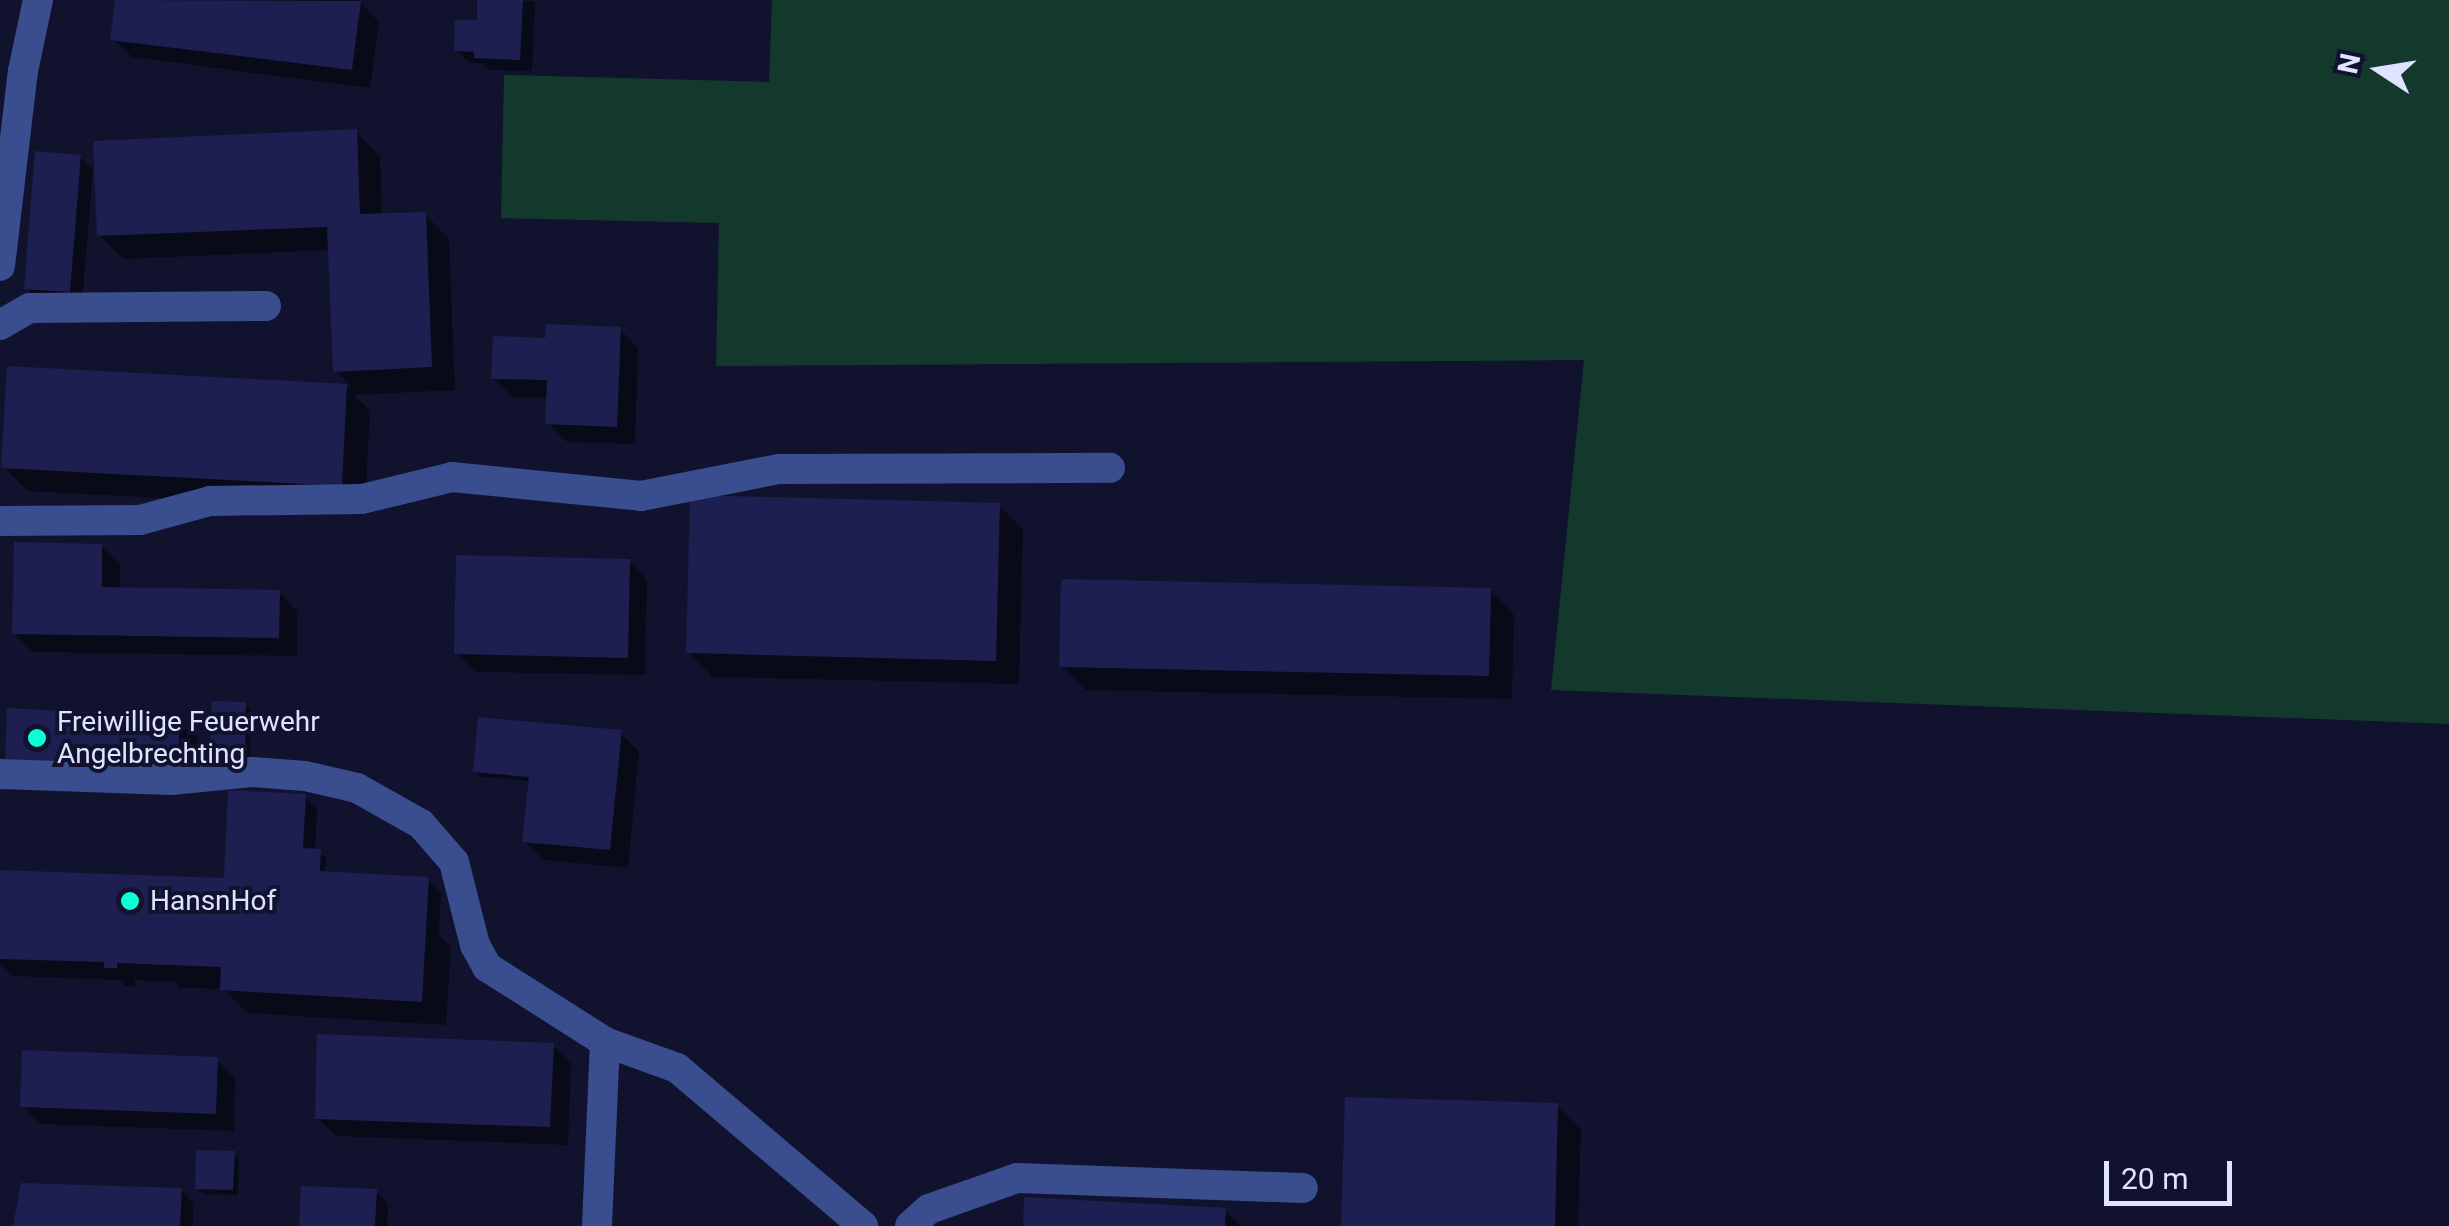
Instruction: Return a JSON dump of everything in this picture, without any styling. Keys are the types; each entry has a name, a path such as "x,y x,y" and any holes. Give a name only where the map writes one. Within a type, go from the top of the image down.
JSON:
{"street":[{"path":"0,266 23,71 38,0"},
{"path":"0,325 30,308 266,306"},
{"path":"0,521 140,520 210,501 362,499 452,478 642,496 779,470 1110,468"},
{"path":"0,774 171,780 252,772 305,776 357,788 421,824 454,862 474,946 487,967 605,1042 677,1068 863,1226"},
{"path":"597,1226 605,1042"},
{"path":"910,1226 929,1209 1017,1178 1302,1188"}],"green space":[{"path":"772,0 2449,0 2449,724 1551,690 1584,360 716,366 719,223 501,218 504,75 769,82"}],"building":[{"path":"115,0 361,1 352,70 110,40"},
{"path":"477,0 523,0 520,60 474,58 474,52 454,51 455,20 477,20"},
{"path":"357,129 360,214 426,212 432,367 333,372 327,227 97,236 93,141"},
{"path":"35,151 81,155 70,292 24,289"},
{"path":"546,324 621,327 617,427 545,424 547,380 491,379 493,336 545,338"},
{"path":"7,366 347,384 342,486 1,468"},
{"path":"690,495 1000,503 996,661 686,653"},
{"path":"14,542 102,544 102,587 280,590 279,638 12,634"},
{"path":"456,555 630,559 628,658 454,654"},
{"path":"1061,579 1491,588 1489,676 1059,667"},
{"path":"212,701 246,702 245,758 209,756"},
{"path":"7,708 180,717 177,772 5,764"},
{"path":"478,717 622,730 610,850 522,842 529,777 473,772"},
{"path":"228,790 306,794 303,848 321,849 320,871 429,877 422,1002 220,990 221,967 117,963 117,968 104,968 104,962 0,959 0,870 224,878"},
{"path":"317,1034 554,1043 550,1127 315,1119"},
{"path":"22,1050 218,1057 216,1114 20,1107"},
{"path":"1345,1097 1558,1103 1555,1226 1341,1226"},
{"path":"196,1150 235,1151 233,1190 195,1189"},
{"path":"21,1183 182,1188 180,1226 13,1226"},
{"path":"301,1186 377,1189 375,1226 299,1226"},
{"path":"1024,1197 1226,1208 1225,1226 1023,1226"}],"place":[{"name":"Freiwillige Feuerwehr Angelbrechting","path":"37,738"},
{"name":"HansnHof","path":"130,901"}]}
